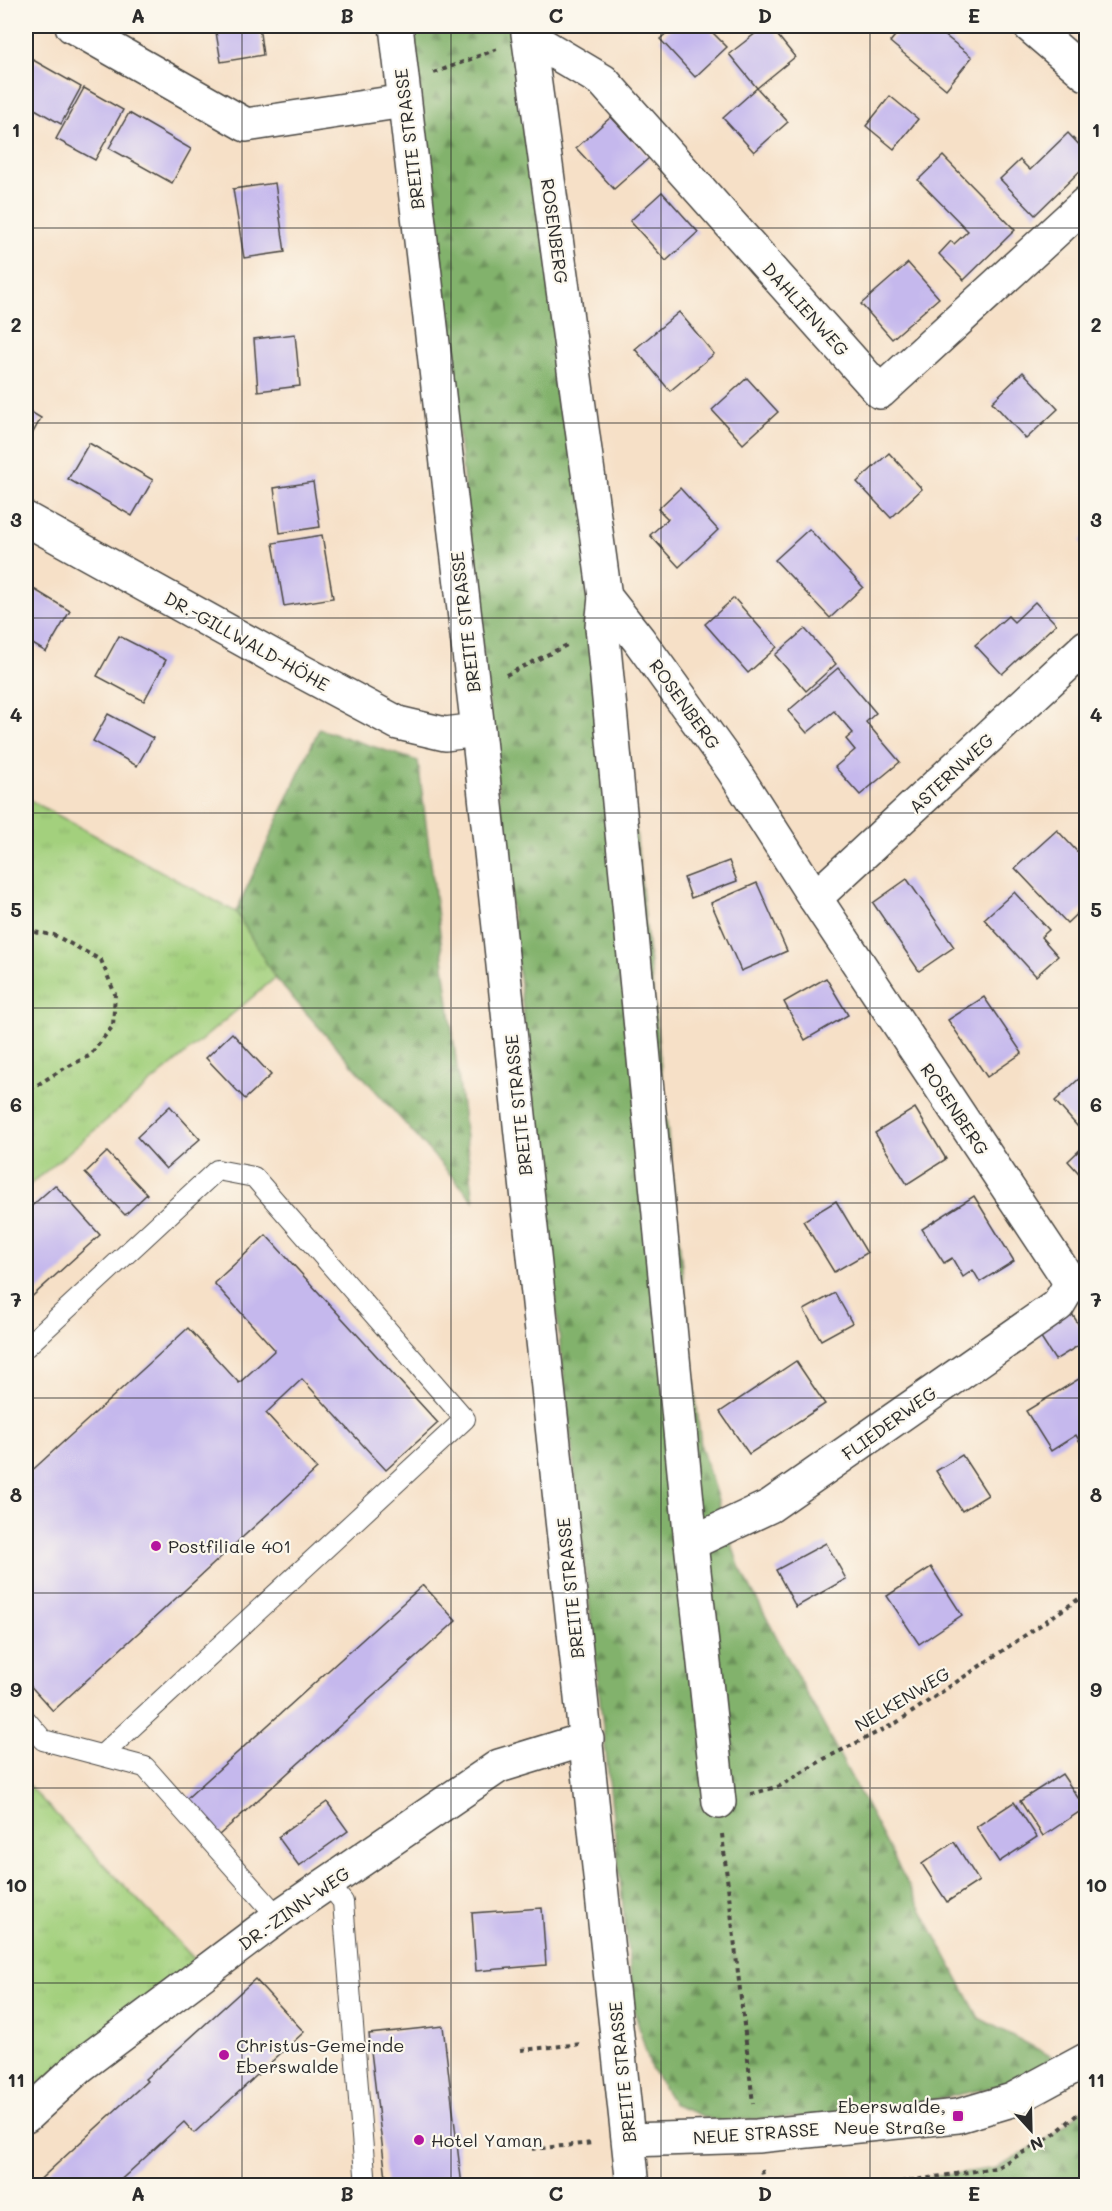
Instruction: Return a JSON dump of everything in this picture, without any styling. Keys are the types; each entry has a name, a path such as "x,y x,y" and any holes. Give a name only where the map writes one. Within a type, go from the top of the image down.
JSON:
{"street":[{"path":"72,26 246,125 403,93"},
{"name":"BREITE STRASSE","path":"396,26 478,730 633,2186"},
{"path":"1030,26 1086,74"},
{"name":"DAHLIENWEG","path":"528,31 603,81 880,392 1086,203"},
{"name":"ROSENBERG","path":"528,31 603,612 639,640 733,770 815,898 1079,1284"},
{"name":"DR.-GILLWALD-HÖHE","path":"26,519 398,723 445,734 478,730"},
{"path":"603,612 691,1543 719,1802"},
{"name":"ASTERNWEG","path":"815,898 1086,647"},
{"name":"FLIEDERWEG","path":"691,1543 770,1506 1058,1305 1079,1284"},
{"name":"DR.-ZINN-WEG","path":"26,2116 80,2066 278,1917 500,1767 587,1739"},
{"name":"NEUE STRASSE","path":"629,2140 757,2136 958,2116 1012,2100 1086,2060"}],"lane":[{"path":"26,1347 217,1170 254,1177 465,1419 102,1755"},
{"path":"26,1720 43,1740 145,1767 278,1917"},
{"path":"328,1883 343,1902 366,2186"}],"path":[{"path":"403,93 528,31"},
{"path":"473,691 603,612"},
{"path":"26,931 54,935 101,960 115,994 113,1026 89,1056 26,1092"},
{"name":"NELKENWEG","path":"719,1802 780,1786 824,1759 896,1723 1086,1594"},
{"path":"719,1802 757,2136 765,2186"},
{"path":"520,2050 582,2044"},
{"path":"874,2186 996,2168 1052,2136 1086,2107"},
{"path":"532,2149 593,2143"}],"green space":[{"path":"413,26 537,26 616,643 701,1447 739,1566 979,2018 1056,2059 1007,2084 868,2114 716,2121 674,2105 650,2066 635,2013"},
{"path":"319,729 418,761 474,1201 275,978 236,912"},
{"path":"26,798 236,912 275,978 26,1188"},
{"path":"26,1783 206,1971 26,2116"},
{"path":"1086,2107 1086,2185 874,2185 996,2168 1052,2136"},
{"path":"714,2182 827,2185 707,2185"}],"building":[{"path":"215,26 259,26 263,55 221,62"},
{"path":"674,26 706,26 727,47 695,77 660,39"},
{"path":"765,26 770,26 795,57 757,88 729,54"},
{"path":"903,26 933,26 972,57 946,89 890,42"},
{"path":"26,56 81,87 61,124 26,104"},
{"path":"84,88 123,110 95,160 56,139"},
{"path":"757,88 788,122 754,152 723,118"},
{"path":"890,96 918,119 894,149 866,126"},
{"path":"129,113 191,149 172,183 109,148"},
{"path":"611,117 649,158 614,189 576,148"},
{"path":"1068,133 1086,152 1086,165 1035,215 1000,179 1020,160 1030,170"},
{"path":"943,156 1015,230 964,280 939,254 951,241 954,244 968,231 918,180"},
{"path":"275,183 285,252 244,258 233,189"},
{"path":"662,192 698,232 666,261 630,221"},
{"path":"908,263 939,298 892,339 861,304"},
{"path":"679,312 714,354 670,391 635,349"},
{"path":"295,334 300,386 258,391 254,339"},
{"path":"1023,372 1058,409 1026,439 992,402"},
{"path":"747,378 778,412 743,444 712,410"},
{"path":"26,409 41,418 26,445"},
{"path":"89,443 153,480 132,516 68,479"},
{"path":"889,453 922,489 891,518 857,482"},
{"path":"313,482 320,527 280,533 274,488"},
{"path":"680,488 718,530 679,567 650,535 668,519 658,509"},
{"path":"809,529 863,587 830,618 775,560"},
{"path":"322,535 333,598 284,606 273,543"},
{"path":"1086,536 1086,548 1080,541"},
{"path":"27,585 70,611 46,652 26,640"},
{"path":"734,598 777,647 748,673 705,624"},
{"path":"1035,602 1056,624 1002,674 975,645 1008,616 1014,622"},
{"path":"805,629 836,664 806,691 775,655"},
{"path":"119,636 166,660 144,701 97,676"},
{"path":"838,668 876,713 866,722 900,762 860,795 835,767 855,750 846,739 853,733 834,711 807,733 788,711"},
{"path":"108,714 153,738 137,766 93,741"},
{"path":"1057,830 1086,861 1086,905 1067,923 1015,868"},
{"path":"729,861 737,881 691,898 684,878"},
{"path":"907,879 954,947 919,971 873,903"},
{"path":"757,883 787,951 741,971 711,903"},
{"path":"1014,892 1049,930 1041,937 1058,956 1036,976 984,919"},
{"path":"826,978 848,1015 805,1040 784,1002"},
{"path":"984,997 1022,1053 987,1077 948,1020"},
{"path":"232,1033 271,1075 245,1099 206,1058"},
{"path":"1082,1076 1086,1080 1086,1136 1055,1101"},
{"path":"170,1106 200,1139 166,1169 137,1137"},
{"path":"915,1108 946,1159 907,1184 875,1133"},
{"path":"1086,1144 1086,1181 1068,1161"},
{"path":"107,1152 147,1194 125,1215 85,1173"},
{"path":"55,1185 100,1235 26,1302 26,1211"},
{"path":"974,1196 1014,1261 980,1282 973,1270 963,1277 952,1258 944,1263 922,1229"},
{"path":"836,1201 867,1253 834,1272 803,1221"},
{"path":"266,1235 438,1423 386,1470 302,1379 266,1413 317,1469 53,1711 26,1681 26,1476 188,1328 239,1383 275,1350 214,1283"},
{"path":"835,1293 852,1323 821,1340 804,1310"},
{"path":"1069,1309 1086,1336 1086,1341 1055,1360 1035,1329"},
{"path":"796,1361 825,1404 749,1454 720,1412"},
{"path":"1082,1377 1086,1384 1086,1452 1076,1435 1051,1451 1026,1411"},
{"path":"962,1455 988,1495 962,1511 936,1471"},
{"path":"826,1543 846,1579 796,1607 776,1570"},
{"path":"931,1567 962,1615 919,1644 887,1596"},
{"path":"423,1585 456,1621 218,1836 186,1799"},
{"path":"1086,1757 1086,1770 1081,1761"},
{"path":"1062,1774 1085,1808 1043,1836 1020,1801"},
{"path":"327,1802 348,1831 299,1866 278,1837"},
{"path":"1014,1802 1037,1837 999,1862 976,1827"},
{"path":"954,1842 979,1881 947,1902 922,1864"},
{"path":"542,1908 546,1965 476,1971 472,1913"},
{"name":"Christus-Gemeinde Eberswalde","path":"255,1979 304,2032 194,2133 184,2122 114,2186 33,2186 147,2081 145,2079"},
{"path":"443,2026 462,2186 387,2186 369,2034"}],"place":[{"name":"Postfiliale 401","path":"156,1546"},
{"name":"Christus-Gemeinde Eberswalde","path":"224,2055"},
{"name":"Eberswalde, Neue Straße","path":"958,2116"},
{"name":"Hotel Yaman","path":"419,2140"}]}
